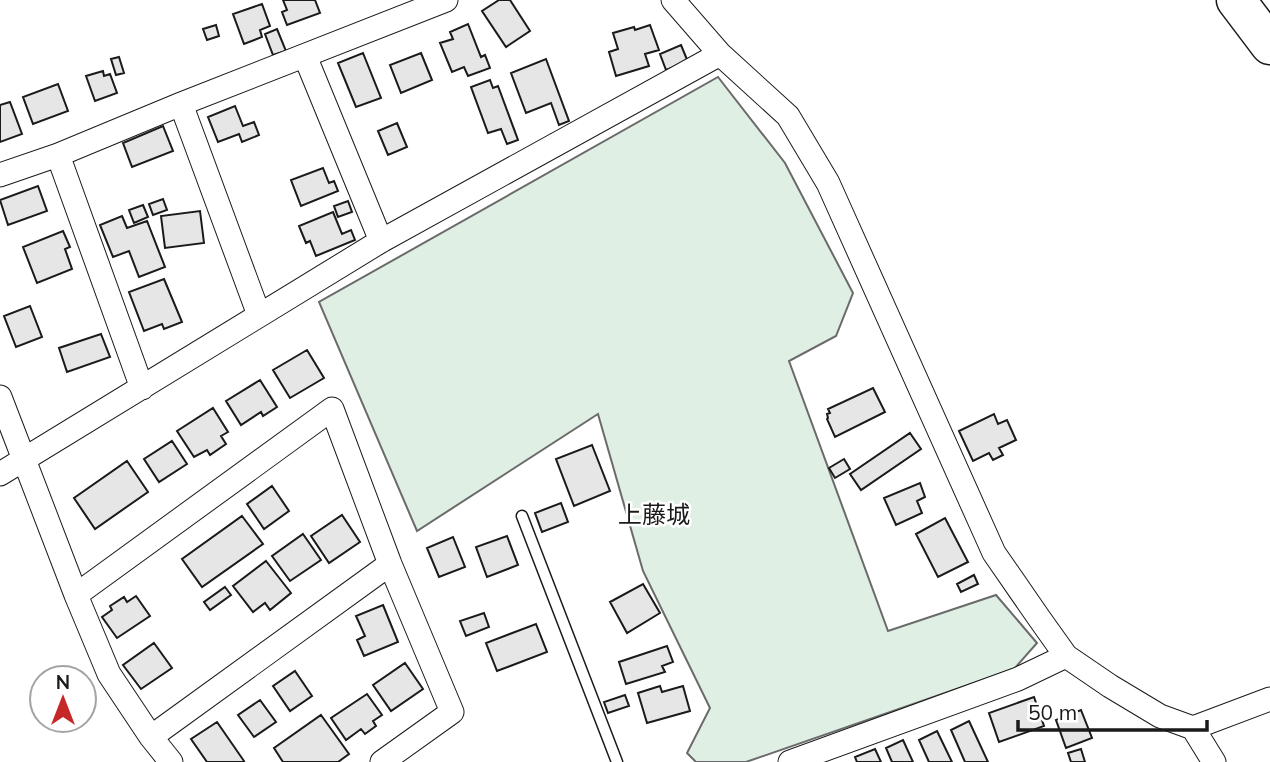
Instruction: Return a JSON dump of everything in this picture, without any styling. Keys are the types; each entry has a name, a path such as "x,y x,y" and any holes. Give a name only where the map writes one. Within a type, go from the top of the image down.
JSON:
{"highway":[{"path":"1236,0 1270,45"}],"street":[{"path":"0,176 446,0"},
{"path":"673,0 720,54 788,116 828,183 993,553 1066,656 1110,687 1160,716 1193,728 1214,762"},
{"path":"0,474 381,241 720,54"},
{"path":"305,56 381,241"},
{"path":"181,104 259,314"},
{"path":"58,155 142,388"},
{"path":"0,397 109,674 171,762"},
{"path":"76,595 332,409 390,564 452,712 383,762"},
{"path":"151,737 390,564"},
{"path":"790,762 1018,679 1066,656"},
{"path":"1193,728 1270,699"}],"lane":[{"path":"522,516 617,762"}],"green space":[{"path":"718,77 785,163 853,293 836,336 789,361 888,631 996,595 1037,643 1014,669 746,762 696,762 687,753 710,708 643,571 598,414 417,531 319,302"}],"building":[{"path":"283,0 315,0 320,13 287,25 282,12 287,10"},
{"path":"499,0 510,0 530,31 506,47 482,11"},
{"path":"262,4 270,26 260,30 262,37 244,44 233,14"},
{"path":"468,24 481,57 485,55 490,68 468,76 464,67 452,72 440,43 453,39 450,32"},
{"path":"216,25 219,36 207,40 203,29"},
{"path":"650,25 659,50 645,54 649,66 616,76 609,52 618,49 613,33"},
{"path":"277,29 286,51 273,55 265,34"},
{"path":"681,45 688,62 666,70 660,54"},
{"path":"363,53 381,98 356,107 338,63"},
{"path":"421,53 432,80 401,93 390,65"},
{"path":"119,57 124,73 116,75 111,59"},
{"path":"546,59 569,121 559,125 551,103 526,113 511,73"},
{"path":"103,71 104,76 110,74 117,93 95,101 86,76"},
{"path":"490,80 493,88 498,86 518,140 507,144 501,129 488,133 471,87"},
{"path":"58,84 68,111 33,124 23,97"},
{"path":"10,102 22,134 0,142 0,105"},
{"path":"235,106 243,126 254,122 259,135 242,142 239,134 218,142 208,117"},
{"path":"397,123 407,147 388,155 378,131"},
{"path":"163,126 173,151 132,167 123,143"},
{"path":"323,168 329,183 334,181 338,191 301,206 291,180"},
{"path":"38,186 47,211 8,225 0,200"},
{"path":"163,199 167,210 153,215 149,204"},
{"path":"348,201 352,212 338,217 334,206"},
{"path":"143,205 148,217 134,223 129,210"},
{"path":"200,211 204,243 165,248 161,216"},
{"path":"333,212 342,234 351,230 355,240 316,256 310,241 306,243 299,226"},
{"path":"122,216 127,228 147,221 165,267 139,277 129,251 113,257 100,225"},
{"path":"63,231 70,247 65,249 72,269 37,283 23,247"},
{"path":"164,279 182,322 164,329 162,324 144,331 129,292"},
{"path":"30,306 42,337 16,347 4,316"},
{"path":"101,334 110,357 67,372 59,348"},
{"path":"307,350 324,378 290,398 273,370"},
{"path":"260,380 277,407 263,416 261,412 241,425 226,401"},
{"path":"873,388 885,412 835,437 827,419 827,414 830,413 828,409"},
{"path":"213,408 228,432 221,436 226,444 210,455 207,450 194,457 177,431"},
{"path":"994,414 998,424 1007,420 1016,440 999,448 1003,455 993,460 989,453 973,461 959,431"},
{"path":"910,433 921,449 861,490 850,474"},
{"path":"172,441 187,464 159,482 144,459"},
{"path":"592,445 610,491 574,506 556,459"},
{"path":"844,459 850,469 835,478 829,468"},
{"path":"127,461 148,492 95,529 74,498"},
{"path":"920,483 925,497 917,501 922,513 896,525 884,498"},
{"path":"272,486 289,511 264,529 247,504"},
{"path":"561,503 568,522 542,532 535,513"},
{"path":"342,515 360,542 329,563 311,536"},
{"path":"242,516 263,544 202,587 182,559"},
{"path":"945,518 968,562 938,577 916,534"},
{"path":"303,534 321,560 290,581 272,556"},
{"path":"507,536 518,565 487,577 476,547"},
{"path":"453,537 465,567 439,577 427,548"},
{"path":"266,561 291,593 270,610 265,603 253,612 233,586"},
{"path":"974,575 978,584 961,592 957,584"},
{"path":"643,584 660,613 627,633 610,602"},
{"path":"225,587 231,595 210,610 204,602"},
{"path":"136,596 150,616 117,638 102,617 112,610 110,606 124,597 127,602"},
{"path":"383,605 398,642 364,656 357,640 365,636 356,616"},
{"path":"484,613 489,627 466,636 460,621"},
{"path":"536,624 547,652 497,671 486,643"},
{"path":"154,643 172,668 141,689 123,665"},
{"path":"667,646 673,662 662,666 665,672 626,684 619,662"},
{"path":"405,663 423,689 391,711 373,685"},
{"path":"295,671 312,696 290,711 273,686"},
{"path":"660,686 662,692 683,686 690,711 647,723 638,693"},
{"path":"367,694 382,715 373,721 376,726 365,734 361,729 346,740 331,718"},
{"path":"625,695 629,706 608,713 604,702"},
{"path":"1034,697 1044,726 999,742 989,713"},
{"path":"260,700 276,722 254,737 238,715"},
{"path":"1081,710 1092,738 1066,748 1056,720"},
{"path":"321,715 349,754 338,762 283,762 274,748"},
{"path":"969,721 988,762 965,762 951,730"},
{"path":"217,722 244,761 207,762 191,739"},
{"path":"937,731 952,762 929,762 919,740"},
{"path":"903,740 913,762 892,762 886,748"},
{"path":"875,749 881,762 857,762 855,757"},
{"path":"1081,749 1085,762 1071,762 1068,753"}],"district":[{"name":"上藤城","path":"654,515"}]}
